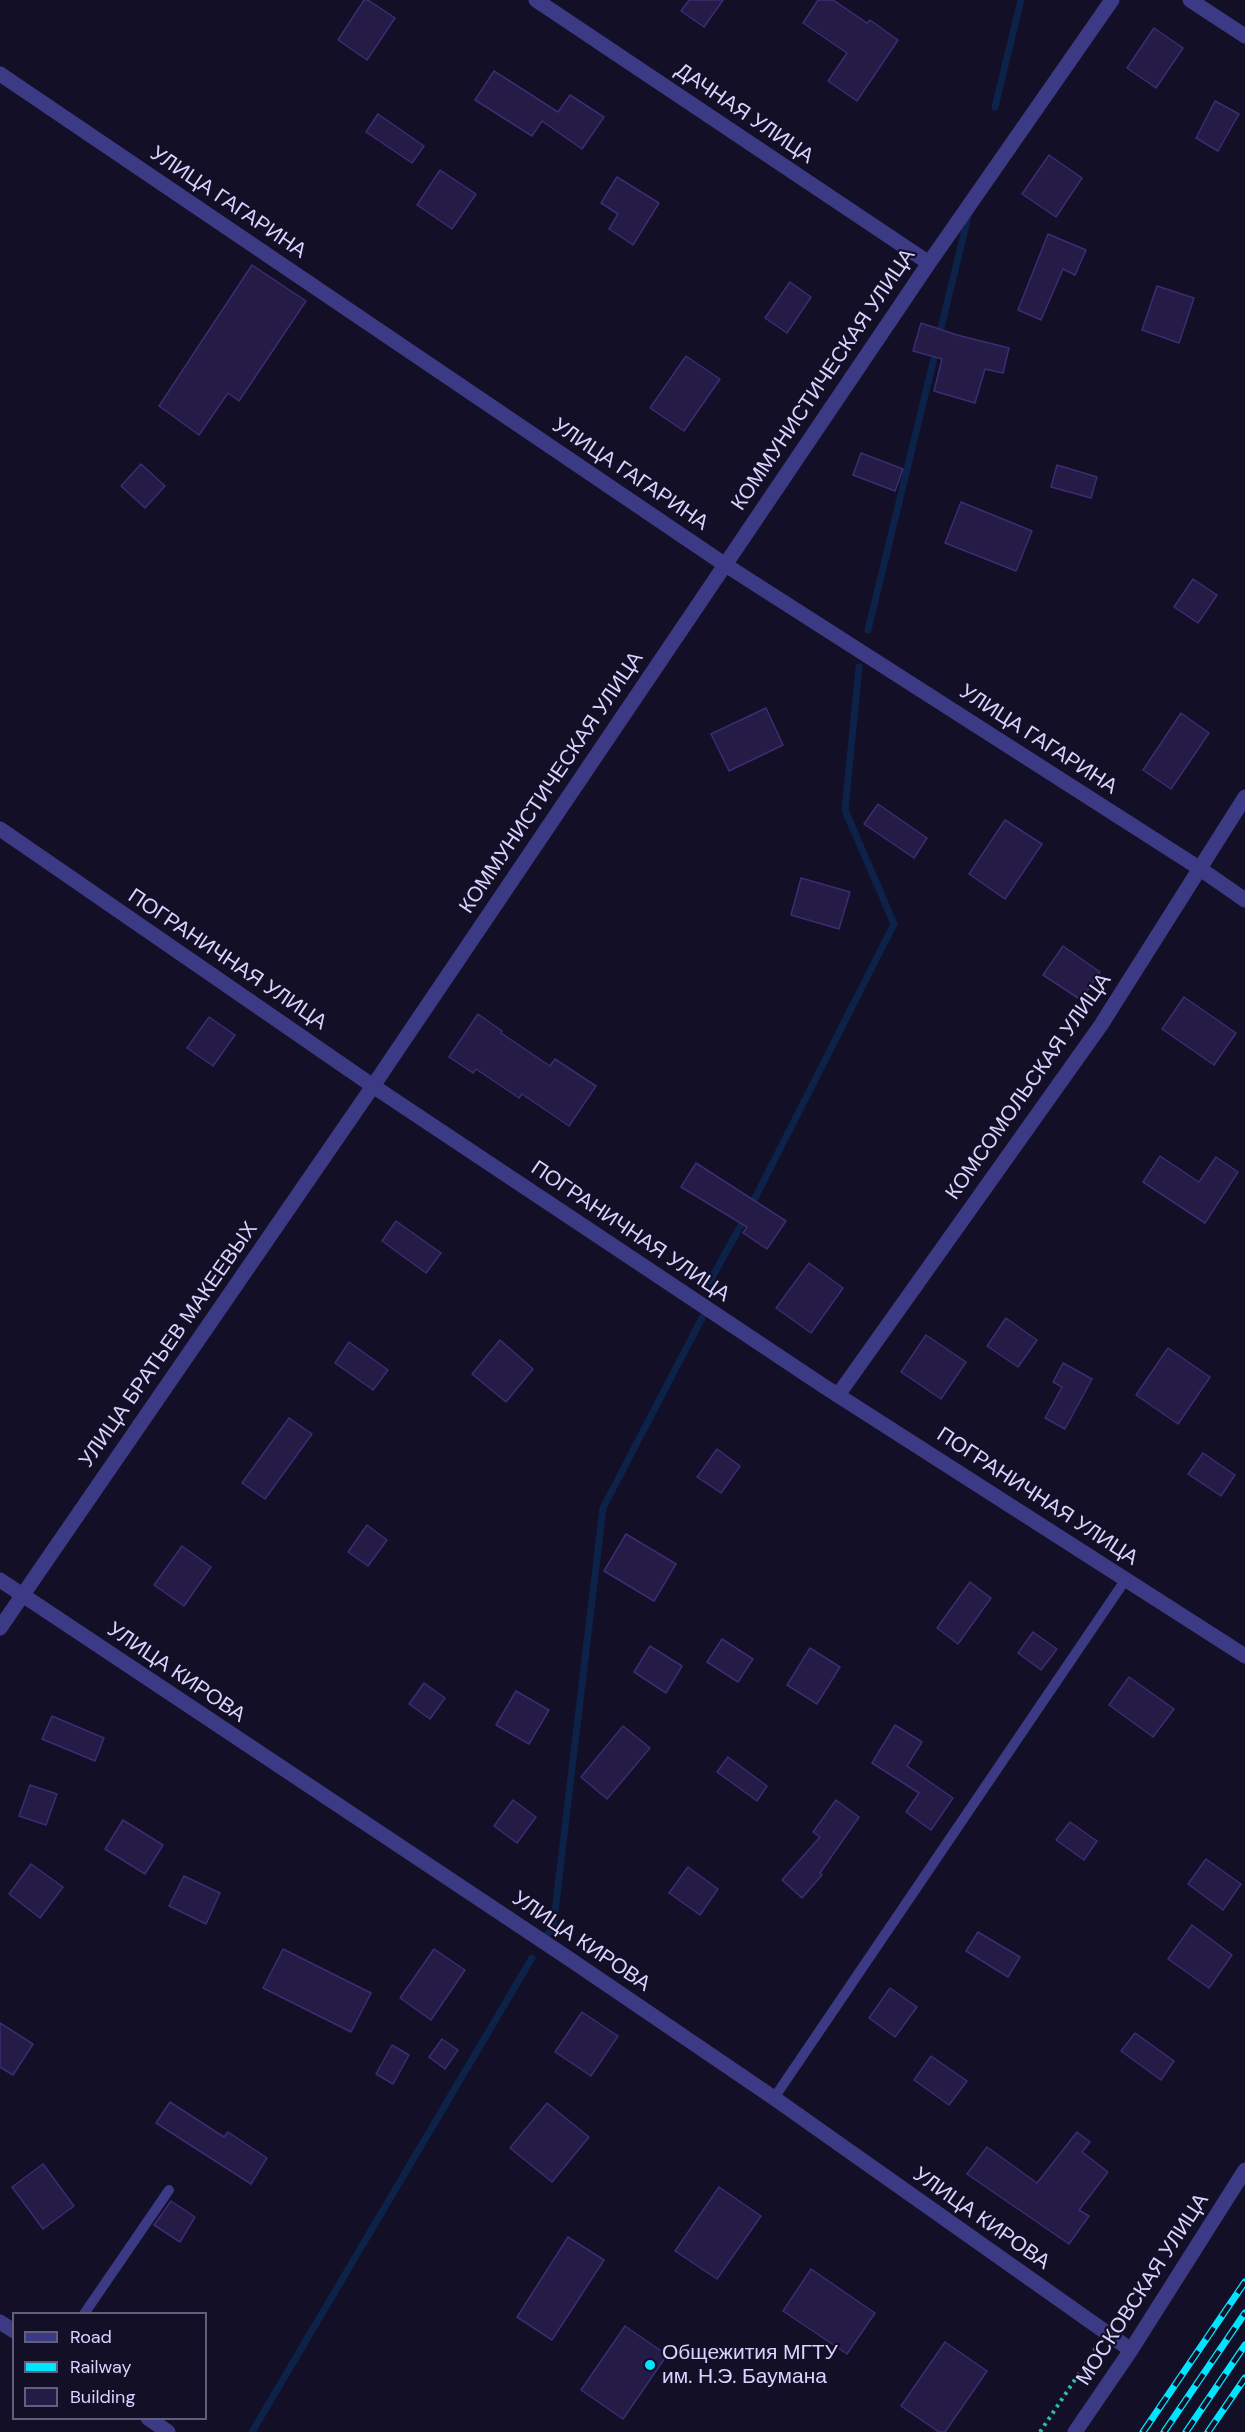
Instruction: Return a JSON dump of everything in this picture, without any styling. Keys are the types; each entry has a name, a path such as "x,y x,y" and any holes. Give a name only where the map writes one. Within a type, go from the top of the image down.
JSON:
{"street":[{"name":"ДАЧНАЯ УЛИЦА","path":"536,0 929,263"},
{"name":"КОММУНИСТИЧЕСКАЯ УЛИЦА","path":"374,1086 724,564 1112,0"},
{"path":"1190,0 1245,36"},
{"name":"УЛИЦА ГАГАРИНА","path":"0,74 724,564 1245,900"},
{"name":"КОМСОМОЛЬСКАЯ УЛИЦА","path":"838,1395 1101,1025 1198,868 1245,797"},
{"name":"ПОГРАНИЧНАЯ УЛИЦА","path":"0,829 374,1086 838,1395 1245,1656"},
{"name":"УЛИЦА БРАТЬЕВ МАКЕЕВЫХ","path":"0,1628 374,1086"},
{"name":"УЛИЦА КИРОВА","path":"0,1580 774,2098 1131,2350"},
{"name":"МОСКОВСКАЯ УЛИЦА","path":"1075,2432 1131,2350 1245,2170"},
{"path":"151,2420 168,2432"}],"lane":[{"path":"774,2098 1126,1579"},
{"path":"85,2312 169,2190"}],"path":[{"path":"1040,2432 1106,2333"}],"building":[{"path":"364,0 368,0 395,18 367,60 338,40"},
{"path":"689,0 723,0 704,27 681,11"},
{"path":"818,0 833,0 867,23 870,20 898,40 857,101 828,81 847,53 803,23"},
{"path":"1154,28 1183,48 1156,88 1127,68"},
{"path":"494,71 558,112 570,95 604,117 582,149 542,121 532,136 475,100"},
{"path":"1215,101 1239,114 1218,151 1196,138"},
{"path":"378,114 424,146 412,163 366,132"},
{"path":"1049,155 1082,178 1056,217 1022,194"},
{"path":"440,170 476,194 452,229 417,205"},
{"path":"617,177 659,203 633,245 609,229 618,214 601,203"},
{"path":"1048,234 1086,250 1075,275 1063,269 1041,320 1018,310"},
{"path":"252,265 306,301 239,401 228,393 199,435 159,406"},
{"path":"790,282 811,297 787,333 765,318"},
{"path":"1157,286 1194,298 1179,343 1142,330"},
{"path":"921,323 1009,348 1003,373 985,369 975,403 934,391 942,359 913,351"},
{"path":"686,356 720,379 684,431 650,408"},
{"path":"861,453 903,469 895,491 853,475"},
{"path":"141,464 165,486 145,508 121,486"},
{"path":"1057,465 1097,477 1091,498 1051,487"},
{"path":"961,502 1032,531 1016,571 945,543"},
{"path":"1193,579 1217,595 1198,623 1174,607"},
{"path":"766,708 783,745 729,771 711,734"},
{"path":"1181,713 1209,733 1171,789 1143,770"},
{"path":"878,804 927,838 914,858 864,824"},
{"path":"1005,820 1042,844 1005,899 969,874"},
{"path":"801,878 850,892 839,929 791,915"},
{"path":"1063,946 1100,972 1081,1000 1043,975"},
{"path":"1184,997 1236,1033 1214,1065 1162,1029"},
{"path":"478,1014 502,1031 501,1033 550,1066 555,1059 596,1086 569,1126 522,1094 519,1098 476,1069 473,1073 449,1057"},
{"path":"209,1017 235,1035 213,1066 187,1048"},
{"path":"1160,1156 1199,1182 1216,1157 1238,1172 1205,1223 1143,1182"},
{"path":"696,1163 786,1221 767,1249 743,1233 747,1227 681,1187"},
{"path":"396,1221 441,1253 426,1273 382,1241"},
{"path":"809,1263 843,1288 811,1333 776,1308"},
{"path":"1006,1318 1037,1340 1018,1367 987,1346"},
{"path":"926,1335 966,1362 941,1399 901,1372"},
{"path":"500,1340 533,1369 506,1402 472,1374"},
{"path":"349,1342 388,1370 373,1390 335,1363"},
{"path":"1168,1348 1210,1377 1178,1424 1136,1395"},
{"path":"1063,1363 1092,1379 1065,1429 1045,1418 1062,1387 1053,1382"},
{"path":"289,1418 312,1434 265,1499 242,1483"},
{"path":"717,1449 740,1466 721,1493 697,1477"},
{"path":"1203,1453 1235,1475 1221,1496 1188,1474"},
{"path":"367,1525 387,1540 368,1566 348,1552"},
{"path":"626,1534 676,1564 654,1601 604,1571"},
{"path":"182,1546 211,1567 184,1606 154,1585"},
{"path":"970,1582 991,1598 958,1644 937,1628"},
{"path":"1033,1632 1057,1649 1041,1670 1018,1653"},
{"path":"722,1639 753,1659 738,1682 707,1662"},
{"path":"650,1646 682,1666 666,1693 634,1672"},
{"path":"810,1648 840,1667 817,1704 787,1685"},
{"path":"1129,1677 1174,1709 1153,1737 1109,1705"},
{"path":"424,1683 445,1698 430,1719 409,1704"},
{"path":"516,1691 549,1710 529,1744 496,1725"},
{"path":"52,1716 104,1738 95,1761 42,1739"},
{"path":"895,1725 922,1742 907,1766 953,1798 931,1830 906,1812 919,1793 872,1763"},
{"path":"623,1726 650,1748 607,1799 581,1777"},
{"path":"728,1757 767,1786 757,1801 717,1772"},
{"path":"30,1785 57,1794 46,1825 19,1816"},
{"path":"513,1800 536,1817 517,1843 494,1826"},
{"path":"836,1800 859,1817 820,1873 822,1875 802,1898 782,1880 820,1837 813,1832"},
{"path":"123,1820 163,1845 145,1874 105,1849"},
{"path":"1070,1822 1097,1841 1084,1860 1056,1840"},
{"path":"1206,1859 1241,1884 1223,1910 1188,1884"},
{"path":"31,1864 63,1887 40,1918 9,1894"},
{"path":"688,1867 718,1889 700,1915 669,1893"},
{"path":"184,1876 220,1893 206,1924 169,1906"},
{"path":"1192,1925 1232,1955 1209,1988 1168,1959"},
{"path":"978,1932 1020,1957 1008,1977 966,1951"},
{"path":"283,1949 371,1993 351,2032 263,1988"},
{"path":"434,1949 465,1970 431,2020 400,1998"},
{"path":"890,1988 917,2007 895,2037 869,2018"},
{"path":"582,2012 618,2036 591,2076 555,2052"},
{"path":"0,2023 33,2044 13,2075 0,2067"},
{"path":"1135,2033 1174,2061 1161,2080 1121,2051"},
{"path":"442,2039 458,2050 445,2069 429,2057"},
{"path":"392,2045 409,2055 393,2084 376,2074"},
{"path":"931,2056 967,2081 949,2105 914,2080"},
{"path":"170,2102 224,2137 228,2132 267,2158 251,2184 156,2123"},
{"path":"547,2103 589,2137 552,2182 510,2148"},
{"path":"1077,2132 1090,2142 1082,2152 1108,2172 1079,2210 1089,2216 1069,2244 967,2174 987,2147 1037,2183"},
{"path":"43,2164 74,2206 43,2229 12,2187"},
{"path":"719,2187 761,2216 717,2279 675,2251"},
{"path":"171,2201 195,2217 180,2242 154,2225"},
{"path":"568,2237 604,2260 552,2340 517,2317"},
{"path":"811,2269 875,2313 847,2354 783,2311"},
{"path":"625,2326 667,2355 623,2419 581,2390"},
{"path":"945,2342 987,2371 945,2432 939,2432 901,2406"}],"waterway":[{"path":"995,107 1021,0"},
{"path":"939,336 969,213"},
{"path":"868,630 936,350"},
{"path":"750,1208 894,924 845,810 859,667"},
{"path":"710,1281 745,1218"},
{"path":"547,1935 553,1928 603,1508 702,1318"},
{"path":"252,2432 532,1958"}],"railway":[{"path":"1143,2432 1245,2282"},
{"path":"1164,2432 1245,2313"},
{"path":"1186,2432 1245,2345"},
{"path":"1208,2432 1245,2378"}],"place":[{"name":"Общежития МГТУ им. Н.Э. Баумана","path":"650,2365"}]}
